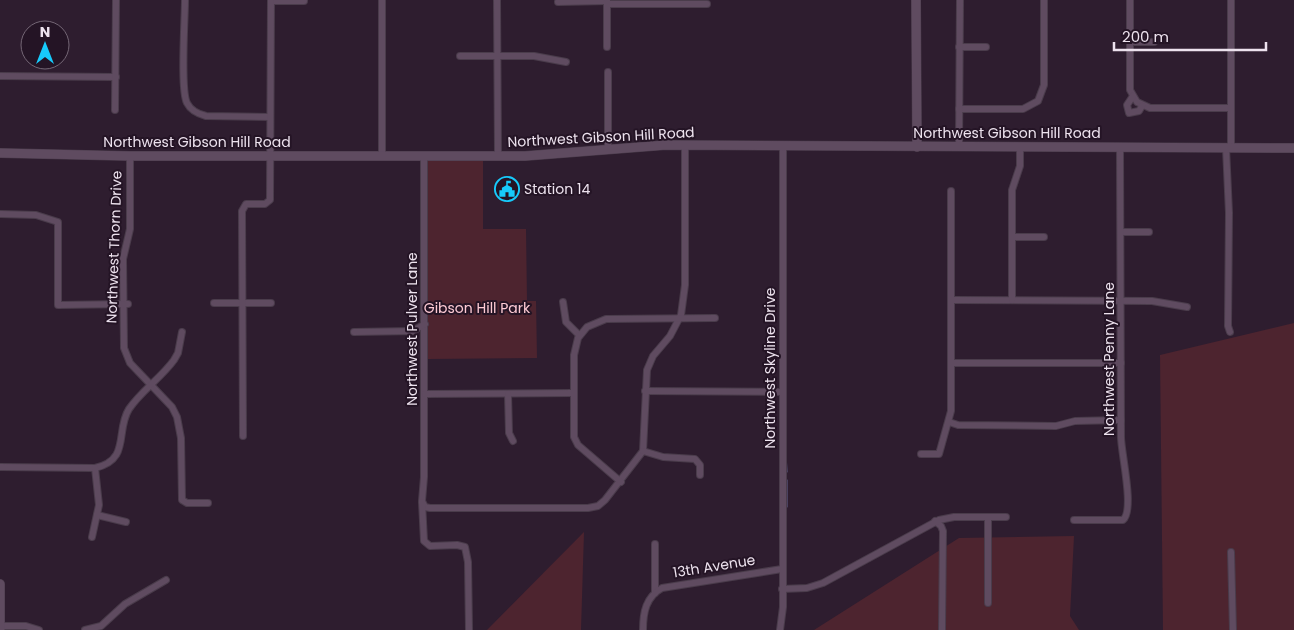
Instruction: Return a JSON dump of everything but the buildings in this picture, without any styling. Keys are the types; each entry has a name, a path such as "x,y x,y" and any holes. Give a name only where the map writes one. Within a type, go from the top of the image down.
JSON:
{"main road":[{"path":"916,0 917,147"},
{"name":"Northwest Gibson Hill Road","path":"0,153 130,156 498,156 546,155 608,149 685,145 1294,148"},
{"path":"0,584 0,630"}],"street":[{"path":"115,110 116,0"},
{"path":"185,0 184,91 190,108 200,115 206,116 270,117"},
{"path":"243,436 242,210 246,204 264,204 270,200 271,0 304,1"},
{"path":"382,0 382,156"},
{"path":"497,0 498,156"},
{"path":"959,147 960,0"},
{"path":"959,109 1023,109 1039,100 1044,85 1044,0"},
{"path":"1130,0 1130,90 1137,101 1155,109 1231,108"},
{"path":"1230,332 1228,326 1231,0"},
{"path":"558,2 707,4"},
{"path":"607,2 607,48"},
{"path":"1130,42 1154,42"},
{"path":"959,47 986,47"},
{"path":"460,56 534,56 566,62"},
{"path":"608,72 608,149"},
{"path":"0,76 116,77"},
{"path":"422,501 425,507 430,508 588,508 604,502 643,451 645,378 649,363 670,336 683,306 685,285 685,145"},
{"name":"Northwest Skyline Drive","path":"780,630 782,589 783,146"},
{"path":"1012,300 1012,190 1020,166 1020,147"},
{"name":"Northwest Penny Lane","path":"1074,520 1123,520 1127,516 1127,478 1122,455 1121,420 1120,148"},
{"name":"Northwest Thorn Drive","path":"130,156 130,229 123,259 125,304 123,338 126,356 172,407 179,423 182,500 186,503 208,503"},
{"name":"Northwest Pulver Lane","path":"424,156 425,394 422,501 424,541 430,546 457,544 465,547 468,562 469,630"},
{"path":"921,454 939,454 950,422 952,362 951,192"},
{"path":"0,214 36,214 58,222 58,305 125,304"},
{"path":"1121,232 1150,232"},
{"path":"1012,238 1044,237"},
{"path":"951,300 1121,300 1152,301 1187,307"},
{"path":"563,302 566,322 579,335"},
{"path":"214,303 271,303"},
{"path":"620,482 576,442 573,393 574,355 579,335 588,327 601,320 715,318"},
{"path":"354,332 414,331 424,324"},
{"path":"0,467 95,468 108,464 119,450 126,414 177,356 182,332"},
{"path":"952,362 1121,363"},
{"path":"645,391 783,392"},
{"path":"425,394 573,393"},
{"path":"508,394 509,433 514,441"},
{"path":"950,422 969,426 1056,426 1075,421 1121,420"},
{"path":"643,451 663,457 695,459 700,465 700,475"},
{"path":"92,537 100,496 95,468"},
{"path":"97,515 126,522"},
{"path":"782,589 807,588 823,583 935,521 954,516 1006,517"},
{"path":"988,517 988,603"},
{"path":"935,521 941,526 943,531 942,630"},
{"path":"643,630 645,610 654,594 655,544"},
{"path":"1231,552 1233,630"},
{"name":"13th Avenue","path":"654,594 669,586 782,569"},
{"path":"85,630 102,626 125,604 166,580"},
{"path":"0,626 26,626 39,630"}],"green space":[{"name":"Gibson Hill Park","path":"428,161 483,161 483,229 526,229 527,301 536,301 537,358 427,359"},
{"path":"1294,323 1294,630 1163,630 1160,355"},
{"path":"584,532 581,630 487,630"},
{"path":"1074,536 1070,616 1079,630 814,630 959,538"}],"waterway":[{"path":"786,159 786,171"},
{"path":"786,179 786,185"},
{"path":"786,195 786,202"},
{"path":"786,349 786,363"},
{"path":"786,372 786,388"},
{"path":"786,405 786,448"},
{"path":"786,452 787,472"},
{"path":"787,480 787,507"}],"place":[{"name":"Station 14","path":"507,189"}]}
